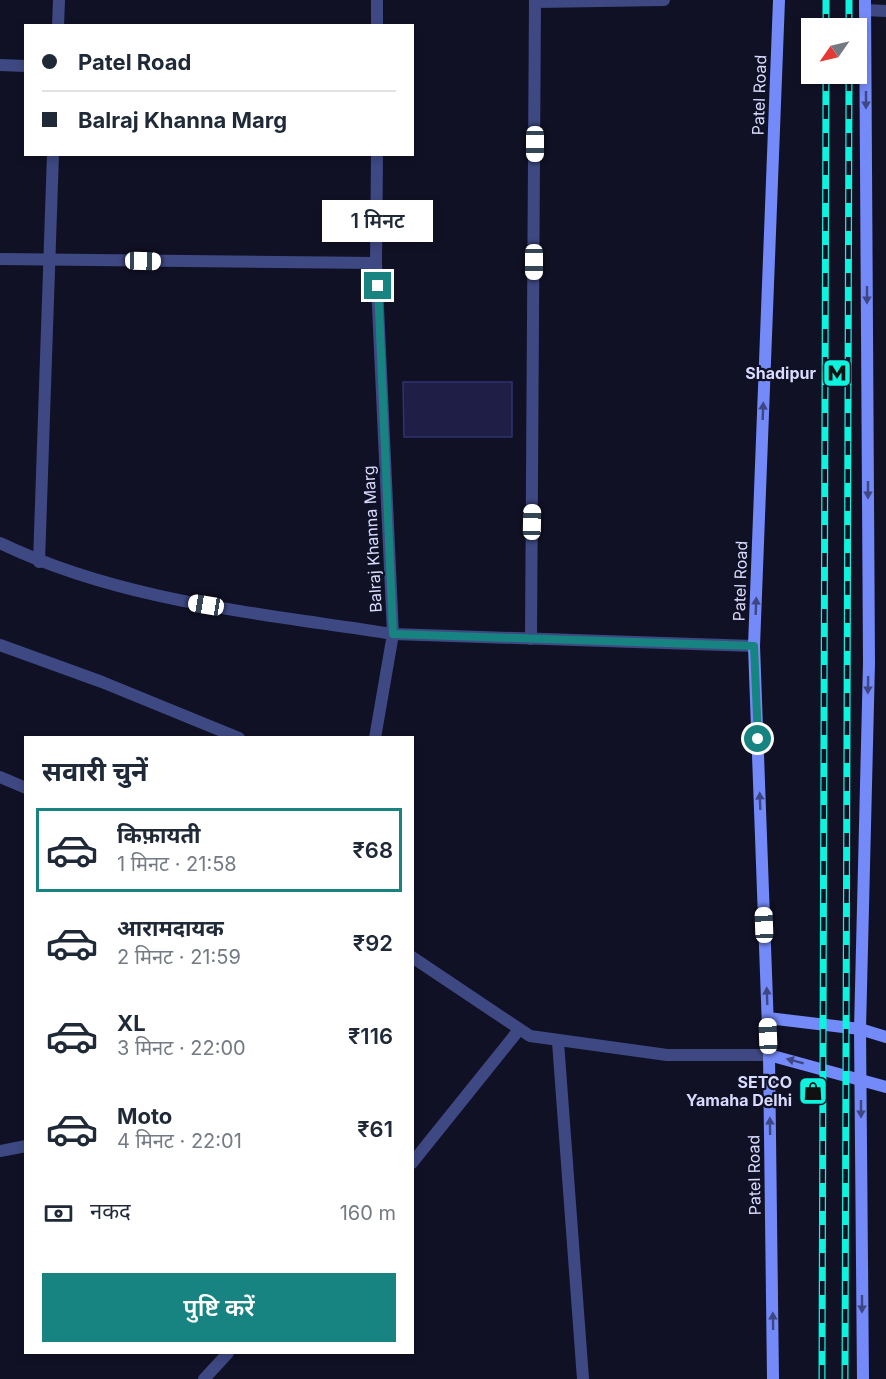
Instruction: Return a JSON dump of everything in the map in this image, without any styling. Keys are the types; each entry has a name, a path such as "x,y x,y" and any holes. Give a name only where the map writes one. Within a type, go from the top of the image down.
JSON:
{"main road":[{"name":"Patel Road","path":"773,1379 769,1054 754,646 779,0"},
{"path":"863,1379 860,1029 869,663 865,5"},
{"path":"768,1018 860,1029 886,1038"},
{"path":"769,1054 886,1087"}],"street":[{"path":"58,24 59,0"},
{"path":"376,24 377,0"},
{"path":"531,639 535,1 664,0"},
{"path":"865,5 886,11"},
{"path":"0,65 24,66"},
{"path":"39,562 53,156"},
{"name":"Balraj Khanna Marg","path":"376,156 376,263 393,634 754,646"},
{"path":"0,259 376,263"},
{"path":"0,543 39,562 159,598 393,634 375,736"},
{"path":"0,645 102,682 234,736"},
{"path":"0,777 24,787"},
{"path":"414,958 518,1031 536,1038 667,1055 769,1054"},
{"path":"414,1161 518,1031"},
{"path":"558,1042 583,1379"},
{"path":"0,1151 24,1146"},
{"path":"204,1379 227,1354"}],"building":[{"path":"403,382 512,382 512,437 404,437"}],"railway":[{"path":"826,0 826,18"},
{"path":"849,0 849,18"},
{"path":"822,1379 826,84"},
{"path":"845,1379 849,84"}],"place":[{"name":"Shadipur","path":"837,373"},
{"name":"SETCO Yamaha Delhi","path":"813,1091"}],"route":[{"path":"378,286 393,634 754,646 758,739"}]}
